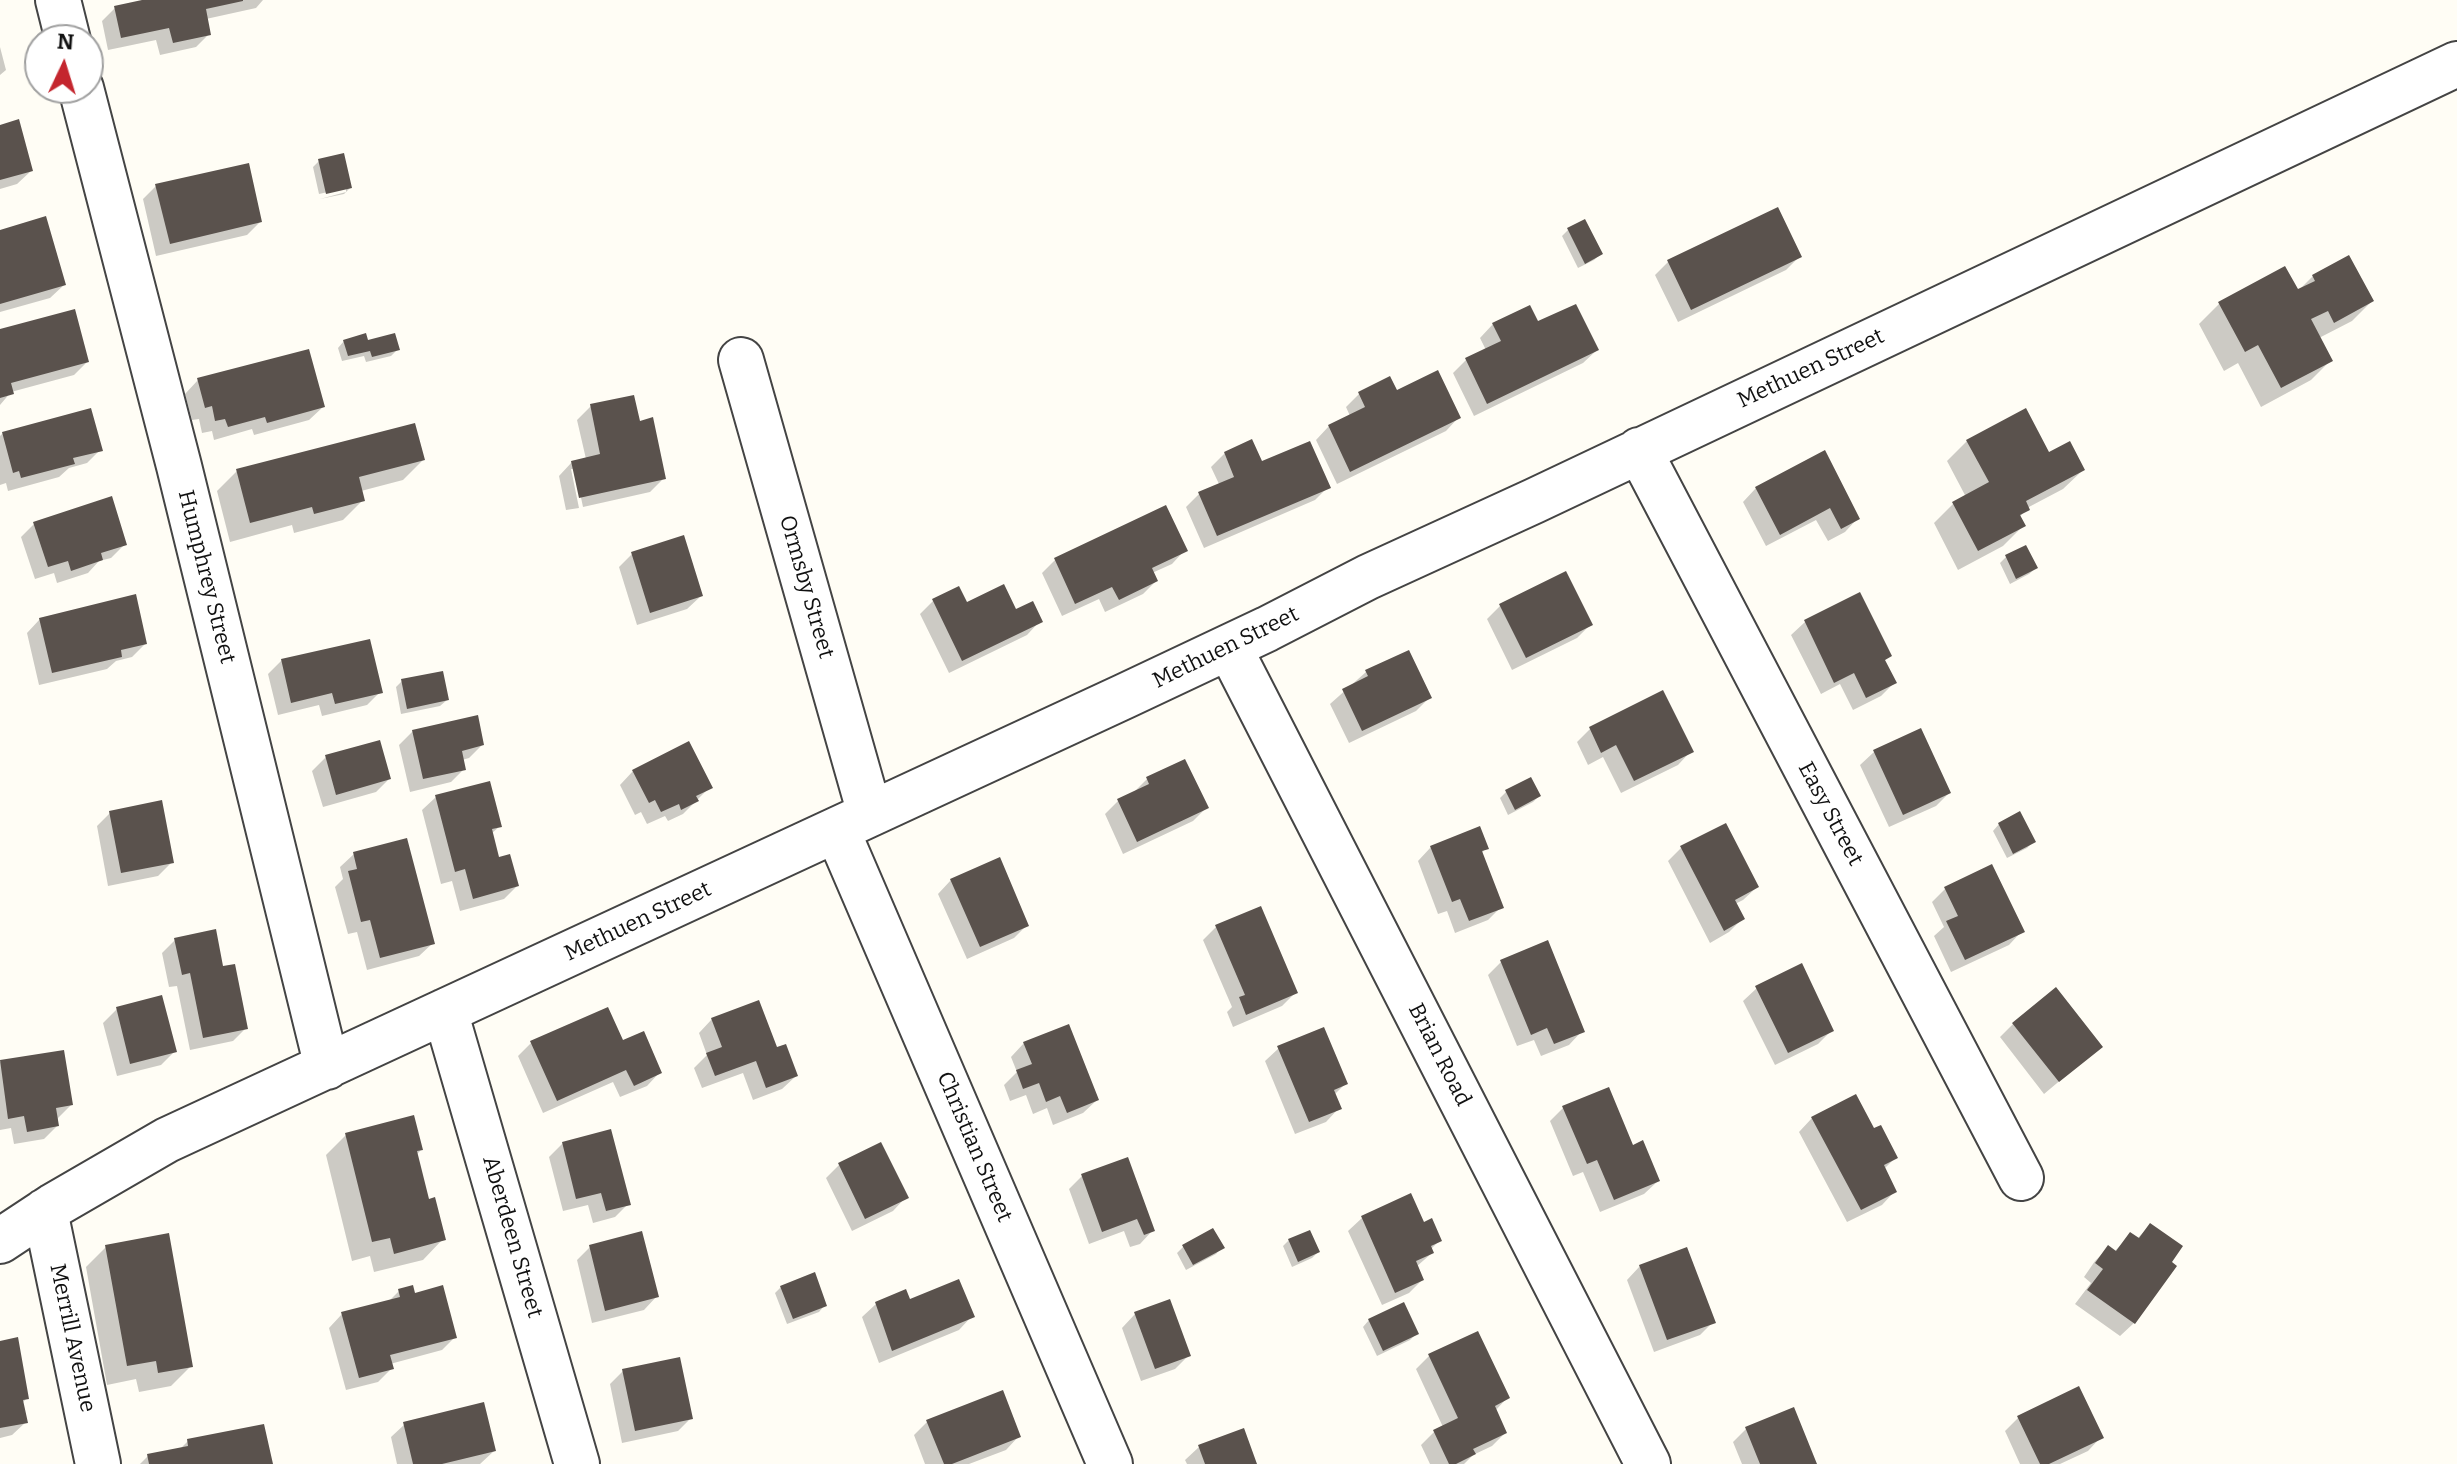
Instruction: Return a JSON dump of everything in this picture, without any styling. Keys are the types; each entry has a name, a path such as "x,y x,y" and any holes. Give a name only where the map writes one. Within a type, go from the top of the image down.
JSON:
{"street":[{"path":"58,0 64,24"},
{"name":"Methuen Street","path":"0,1241 167,1140 1229,647 1368,577 2457,64"},
{"name":"Humphrey Street","path":"85,104 175,451 327,1067"},
{"name":"Ormsby Street","path":"741,360 854,822"},
{"name":"Easy Street","path":"1639,450 2021,1178"},
{"name":"Brian Road","path":"1229,647 1648,1464"},
{"name":"Christian Street","path":"854,822 1110,1464"},
{"name":"Aberdeen Street","path":"445,1011 577,1464"},
{"name":"Merrill Avenue","path":"45,1211 98,1464"}],"building":[{"path":"142,0 243,1 206,9 211,35 173,43 169,28 121,38 114,6"},
{"path":"19,119 33,171 0,180 0,125"},
{"path":"344,153 352,188 326,194 318,159"},
{"path":"249,163 262,222 170,244 155,184"},
{"path":"1778,207 1802,257 1691,310 1667,260"},
{"path":"46,216 66,285 0,304 0,230"},
{"path":"1585,219 1603,254 1585,264 1567,228"},
{"path":"2349,255 2374,301 2334,323 2328,311 2311,319 2333,361 2281,388 2258,345 2245,352 2218,302 2285,266 2298,289 2315,281 2312,275"},
{"path":"1576,304 1599,350 1487,404 1465,358 1501,341 1492,323 1530,305 1538,321"},
{"path":"75,309 89,362 11,383 14,394 0,398 0,329"},
{"path":"366,333 368,340 395,333 400,350 372,357 370,351 348,356 343,340"},
{"path":"309,349 325,407 267,423 265,417 228,427 225,419 215,421 212,406 205,408 197,378"},
{"path":"1438,370 1461,418 1350,472 1328,425 1365,407 1358,392 1390,376 1397,390"},
{"path":"634,395 640,421 653,417 666,479 579,498 571,461 600,454 590,404"},
{"path":"91,408 103,451 73,458 75,464 21,478 19,471 13,473 2,432"},
{"path":"2026,408 2049,452 2070,441 2085,470 2026,501 2030,510 2020,515 2026,526 1978,551 1952,502 1989,482 1966,440"},
{"path":"415,423 425,460 359,477 365,501 314,514 312,507 250,523 236,469"},
{"path":"1252,439 1262,461 1310,441 1331,488 1217,536 1198,492 1234,477 1224,452"},
{"path":"1825,450 1860,519 1841,529 1830,508 1780,535 1755,487"},
{"path":"112,496 127,545 101,553 103,560 71,571 68,561 48,567 33,522"},
{"path":"1166,505 1188,551 1152,568 1158,581 1119,600 1112,587 1075,604 1054,558"},
{"path":"684,535 703,596 650,613 631,552"},
{"path":"2026,545 2038,568 2016,579 2005,555"},
{"path":"1566,571 1593,625 1526,658 1499,604"},
{"path":"1004,584 1016,609 1033,601 1043,622 962,661 932,599 959,586 967,602"},
{"path":"1860,592 1892,656 1885,660 1897,683 1866,698 1854,673 1834,683 1804,620"},
{"path":"136,594 147,644 121,650 122,657 52,673 39,618"},
{"path":"370,639 383,693 335,704 332,693 291,703 281,659"},
{"path":"1409,650 1432,698 1362,731 1342,689 1368,676 1365,670"},
{"path":"443,671 449,700 407,709 401,679"},
{"path":"1663,690 1694,752 1634,781 1616,745 1601,753 1589,727"},
{"path":"478,715 484,745 462,751 466,770 423,779 412,730"},
{"path":"1921,728 1951,793 1903,815 1873,750"},
{"path":"380,740 391,779 336,795 325,755"},
{"path":"689,741 713,788 696,796 699,801 681,810 679,804 661,812 655,800 649,803 632,770"},
{"path":"1185,759 1209,808 1137,842 1117,799 1149,784 1146,777"},
{"path":"1531,777 1541,796 1515,810 1505,790"},
{"path":"490,781 502,827 492,829 499,857 510,854 519,886 473,899 465,869 455,872 435,795"},
{"path":"162,800 174,863 121,873 109,811"},
{"path":"2020,811 2036,842 2013,854 1998,823"},
{"path":"1726,823 1759,887 1735,900 1745,919 1724,931 1680,846"},
{"path":"1480,826 1489,849 1482,851 1504,908 1469,921 1460,899 1452,902 1430,846"},
{"path":"407,838 435,944 380,958 370,920 361,922 348,871 357,869 353,852"},
{"path":"1000,857 1029,926 980,947 950,879"},
{"path":"1992,864 2025,932 1965,960 1946,921 1958,916 1944,887"},
{"path":"1261,906 1298,993 1246,1015 1239,997 1245,995 1215,925"},
{"path":"216,929 223,966 235,964 248,1029 203,1038 190,973 182,975 174,938"},
{"path":"1548,940 1585,1032 1554,1044 1547,1028 1531,1035 1500,960"},
{"path":"1802,963 1834,1031 1788,1053 1755,986"},
{"path":"2056,987 2103,1047 2059,1082 2012,1023"},
{"path":"162,995 177,1052 130,1064 116,1007"},
{"path":"759,1000 777,1047 786,1044 798,1076 766,1088 756,1061 715,1076 706,1053 722,1047 711,1018"},
{"path":"608,1007 623,1040 644,1031 662,1073 634,1086 626,1070 557,1101 530,1041"},
{"path":"1069,1024 1099,1100 1067,1113 1060,1096 1046,1102 1039,1083 1023,1089 1016,1070 1032,1064 1023,1042"},
{"path":"1324,1027 1348,1084 1334,1090 1342,1109 1309,1122 1277,1046"},
{"path":"64,1050 73,1105 56,1108 59,1126 27,1132 24,1116 8,1119 0,1060"},
{"path":"1609,1087 1633,1145 1643,1140 1660,1181 1614,1200 1597,1160 1587,1164 1562,1106"},
{"path":"1856,1094 1874,1128 1881,1125 1898,1158 1884,1165 1897,1192 1861,1210 1811,1117"},
{"path":"414,1115 423,1150 417,1151 429,1199 435,1197 446,1240 394,1254 390,1238 372,1242 345,1133"},
{"path":"611,1129 631,1205 606,1211 601,1193 576,1199 562,1142"},
{"path":"881,1142 909,1198 865,1219 838,1163"},
{"path":"1128,1157 1155,1231 1144,1235 1137,1219 1102,1232 1081,1174"},
{"path":"1411,1193 1424,1222 1432,1218 1442,1241 1431,1246 1434,1253 1416,1261 1424,1280 1395,1293 1361,1216"},
{"path":"2150,1223 2183,1246 2172,1262 2177,1266 2135,1324 2087,1290 2103,1269 2095,1263 2108,1245 2116,1251 2130,1232 2139,1238"},
{"path":"1213,1228 1225,1248 1193,1265 1182,1245"},
{"path":"1310,1230 1320,1252 1298,1262 1288,1239"},
{"path":"642,1231 659,1297 605,1311 589,1245"},
{"path":"169,1233 193,1367 158,1373 156,1361 127,1366 105,1245"},
{"path":"1687,1247 1716,1323 1667,1340 1639,1265"},
{"path":"815,1272 827,1306 793,1319 780,1286"},
{"path":"959,1279 975,1317 892,1351 875,1302 906,1289 910,1299"},
{"path":"413,1285 415,1293 443,1285 457,1338 390,1355 394,1369 359,1378 341,1312 400,1297 398,1289"},
{"path":"1170,1299 1191,1356 1155,1369 1134,1312"},
{"path":"1404,1302 1419,1334 1383,1351 1368,1319"},
{"path":"1478,1331 1510,1398 1495,1406 1507,1433 1473,1449 1476,1454 1456,1464 1449,1464 1433,1430 1458,1418 1428,1354"},
{"path":"18,1337 29,1399 23,1400 28,1423 0,1428 0,1341"},
{"path":"680,1357 693,1419 635,1431 622,1369"},
{"path":"2079,1386 2104,1438 2049,1464 2040,1464 2017,1416"},
{"path":"1003,1390 1021,1437 952,1464 944,1464 926,1420"},
{"path":"484,1402 496,1451 442,1464 413,1464 403,1422"},
{"path":"1794,1407 1817,1464 1760,1464 1745,1427"},
{"path":"264,1424 273,1464 149,1464 147,1454 188,1446 187,1439"},
{"path":"1244,1428 1257,1464 1205,1464 1198,1445"}]}
